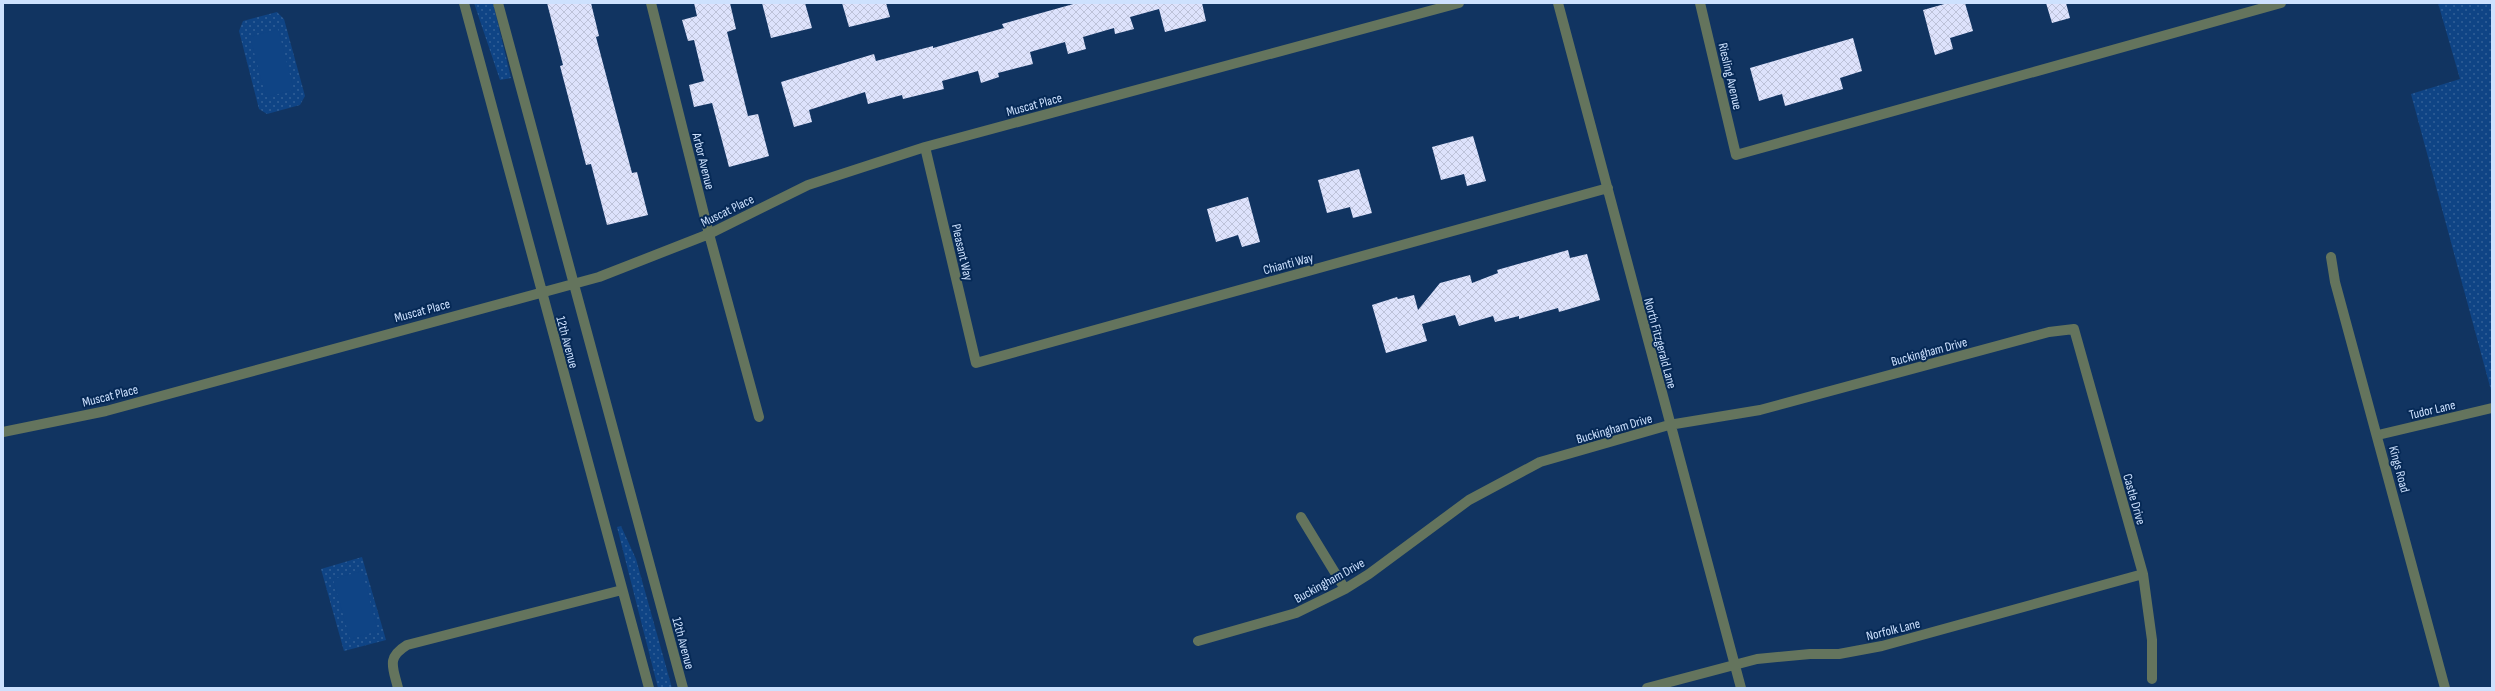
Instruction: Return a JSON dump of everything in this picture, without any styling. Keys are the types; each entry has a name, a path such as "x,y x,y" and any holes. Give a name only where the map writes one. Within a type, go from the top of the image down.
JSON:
{"street":[{"name":"12th Avenue","path":"464,3 649,688"},
{"name":"12th Avenue","path":"498,3 575,283 683,688"},
{"name":"Arbor Avenue","path":"651,3 709,234 759,418"},
{"name":"Muscat Place","path":"3,432 106,410 599,277 709,234 808,185 925,147 1459,3"},
{"name":"North Fitzgerald Lane","path":"1558,3 1608,188 1669,426 1741,688"},
{"name":"Riesling Avenue","path":"1700,3 1736,155 2281,3"},
{"name":"Pleasant Way","path":"925,147 976,363"},
{"name":"Chianti Way","path":"976,363 1608,188"},
{"name":"Kings Road","path":"2331,257 2335,282 2378,435 2445,688"},
{"name":"Buckingham Drive","path":"1198,641 1296,614 1345,589 1369,574 1468,500 1540,462 1669,426 1760,410 2049,332 2074,329"},
{"name":"Castle Drive","path":"2074,329 2143,574 2152,640 2152,679"},
{"name":"Tudor Lane","path":"2378,435 2492,408"},
{"path":"1301,517 1345,589"},
{"name":"Norfolk Lane","path":"1647,688 1734,664 1810,654 1839,654 1882,646 2143,574"},
{"path":"398,688 392,660 396,652 408,644 622,590"}],"shaded area":[{"path":"474,3 493,3 511,78 500,80"},
{"path":"2438,3 2492,3 2492,394 2411,94 2460,79"},
{"path":"277,12 284,19 305,96 300,105 267,114 259,109 239,31 243,21"},
{"path":"278,29 294,90 266,97 250,37"},
{"path":"621,526 636,559 672,688 658,688 617,527"},
{"path":"362,557 386,640 344,651 321,569"},
{"path":"362,571 378,631 350,639 333,579"}],"building":[{"path":"547,3 591,3 599,36 596,37 632,173 637,172 648,215 607,225 591,164 586,165 560,66 563,65"},
{"path":"694,3 730,3 736,29 727,32 748,116 758,114 769,156 729,167 712,103 694,107 689,85 704,81 694,40 688,41 682,20 697,16"},
{"path":"762,3 805,3 812,28 771,38"},
{"path":"842,3 886,3 890,17 849,27"},
{"path":"1077,3 1202,3 1206,21 1165,32 1159,9 1130,17 1134,29 1115,34 1114,28 1083,37 1086,49 1068,54 1065,42 1030,52 1033,64 998,73 999,77 981,83 978,71 942,81 944,89 903,99 902,95 868,104 865,92 809,110 812,122 794,127 781,82 874,54 876,61 933,46 933,48 1004,28 1002,24"},
{"path":"1948,3 1965,3 1973,31 1950,38 1953,49 1935,55 1923,10"},
{"path":"2046,3 2066,3 2070,18 2052,23"},
{"path":"1853,38 1862,71 1840,78 1843,89 1785,106 1782,94 1759,101 1750,68"},
{"path":"1473,136 1486,181 1467,186 1464,174 1441,180 1432,147"},
{"path":"1359,169 1372,213 1353,218 1350,207 1327,213 1318,180"},
{"path":"1248,197 1260,242 1242,247 1238,235 1216,242 1207,209"},
{"path":"1568,250 1570,258 1587,254 1600,300 1559,312 1558,308 1519,319 1519,316 1495,322 1493,316 1459,326 1455,315 1422,324 1427,341 1386,353 1372,305 1397,297 1398,299 1414,295 1418,310 1440,283 1470,275 1472,283 1498,273 1497,270"}]}
